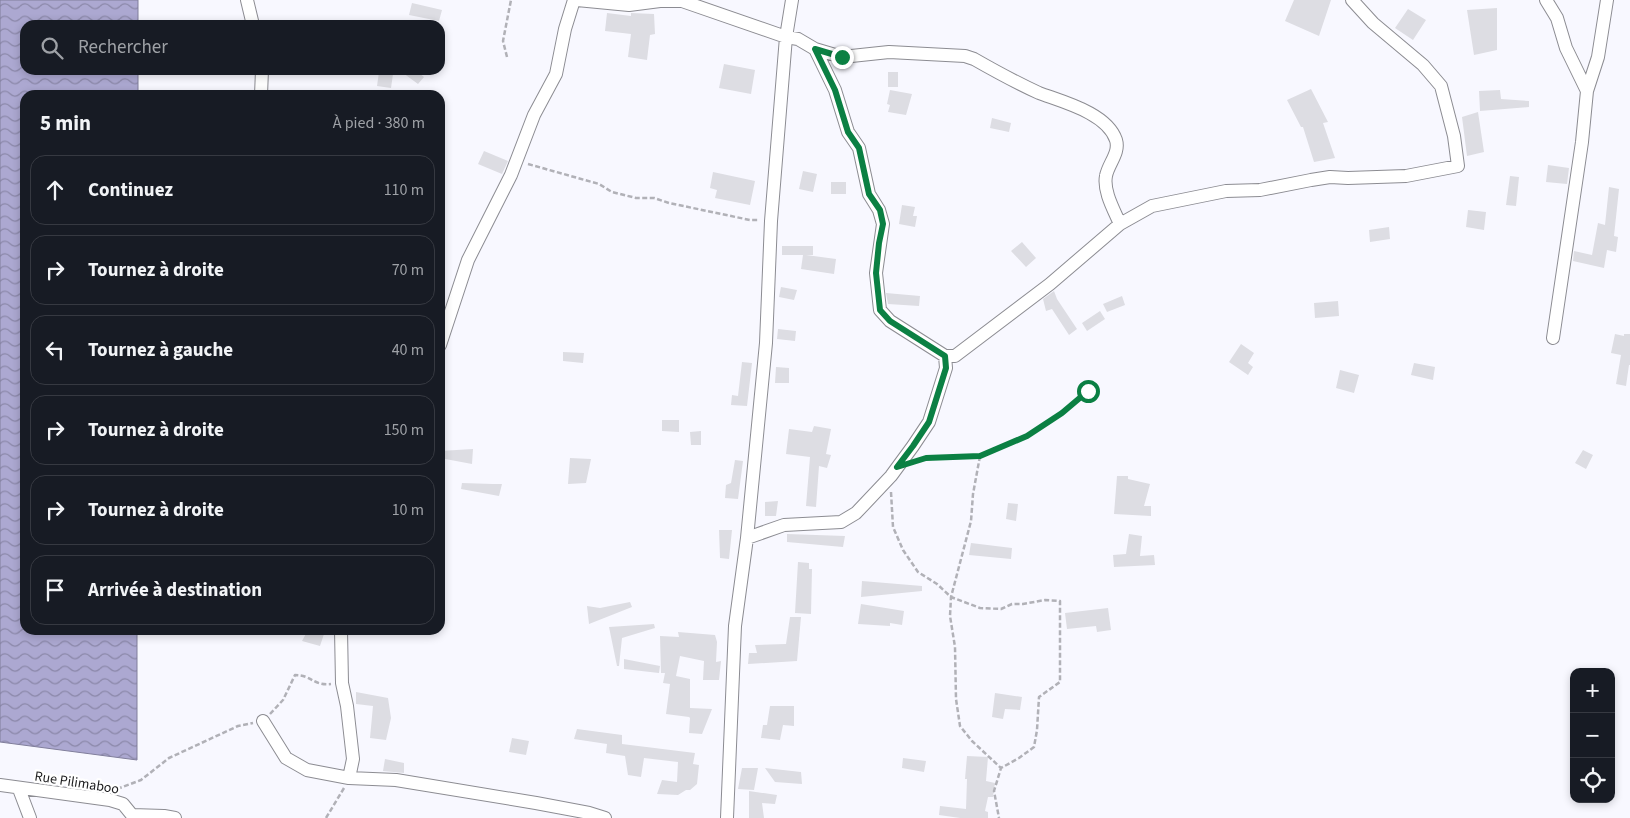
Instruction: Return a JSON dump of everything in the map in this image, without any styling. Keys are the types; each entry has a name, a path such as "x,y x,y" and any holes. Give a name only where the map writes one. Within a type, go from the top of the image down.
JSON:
{"street":[{"path":"247,0 253,20"},
{"path":"445,330 468,260 511,175 534,116 556,74 565,29 575,0 629,5 660,1 682,1 786,37 798,39 815,49 842,57 889,52 965,56 974,59 1039,92 1092,114 1107,126 1116,139 1117,148 1106,174 1105,185 1120,224"},
{"path":"727,818 734,626 747,538 766,342 771,220 786,37 792,0"},
{"path":"815,49 835,90 848,132 859,148 869,194 880,210 883,224 876,273 880,310 890,321 945,356 955,356 1050,284 1120,224 1152,206 1226,191 1260,190 1272,186 1330,177 1406,176 1458,166 1454,136 1441,86 1423,65 1373,23 1352,0"},
{"path":"1546,0 1557,18 1566,48 1587,91"},
{"path":"1553,338 1582,142 1587,91 1598,57 1607,0"},
{"path":"261,90 262,75"},
{"path":"747,538 784,525 841,522 856,513 894,471 929,422 946,368 945,356"},
{"path":"341,635 342,683 348,706 353,759 349,778"},
{"path":"263,721 286,758 307,770 349,778 396,780 589,813 605,818"},
{"name":"Rue Pilimaboo","path":"0,785 110,800 122,804 132,816 175,818"},
{"path":"19,789 30,818"}],"path":[{"path":"507,56 502,41 511,0"},
{"path":"517,160 599,184 612,192 636,198 654,198 669,203 750,220 771,220"},
{"path":"999,818 994,791 1001,768 1034,747 1040,697 1060,682 1060,601 1045,600 1012,604 1001,609 980,608 951,597 918,572 903,550 893,527 894,471 926,458 980,456 1027,436 1062,413 1088,391"},
{"path":"980,456 972,494 971,521 951,597 950,616 955,647 956,699 960,726 972,741 1001,768"},
{"path":"111,791 140,780 169,758 238,726 263,721 283,700 295,676 303,675 321,685 342,683"},
{"path":"326,818 349,778"}],"water":[{"path":"0,0 138,0 138,20 20,20 20,75 138,75 138,90 20,90 20,635 137,635 137,760 0,742"}],"building":[{"path":"1294,0 1331,0 1319,36 1285,21"},
{"path":"412,3 442,10 439,20 409,15"},
{"path":"1497,8 1497,50 1474,55 1467,10"},
{"path":"1408,9 1426,20 1413,40 1395,28"},
{"path":"607,13 631,16 631,13 654,14 655,34 650,35 647,60 628,57 631,34 605,31"},
{"path":"724,64 755,70 751,94 719,88"},
{"path":"888,72 898,72 898,87 888,87"},
{"path":"379,75 393,75 391,88 377,86"},
{"path":"406,75 421,75 424,77 418,84"},
{"path":"1311,89 1328,122 1323,123 1335,158 1314,162 1303,127 1301,127 1287,100"},
{"path":"890,90 912,94 906,115 888,112 890,105 887,104"},
{"path":"1500,90 1501,99 1529,101 1529,107 1480,111 1479,91"},
{"path":"1478,112 1484,152 1467,156 1462,117"},
{"path":"992,118 1011,123 1009,132 990,128"},
{"path":"484,151 508,161 502,174 478,164"},
{"path":"1548,165 1569,168 1567,184 1546,182"},
{"path":"803,171 817,174 813,192 799,189"},
{"path":"713,172 755,181 750,205 715,198 717,190 710,188"},
{"path":"1510,176 1519,177 1516,206 1506,205"},
{"path":"831,182 846,182 846,194 831,194"},
{"path":"1609,187 1619,189 1614,236 1618,237 1616,252 1607,250 1604,268 1573,261 1574,251 1592,255 1598,223 1605,225"},
{"path":"902,205 915,207 913,216 917,216 915,227 899,224"},
{"path":"1468,210 1486,212 1484,230 1466,227"},
{"path":"1389,227 1390,239 1370,242 1369,230"},
{"path":"1022,242 1036,258 1026,267 1011,251"},
{"path":"782,246 813,246 813,255 806,255 836,259 834,274 801,269 803,255 782,255"},
{"path":"781,287 797,290 794,300 779,297"},
{"path":"1054,291 1057,299 1077,329 1069,335 1052,309 1046,311 1043,299"},
{"path":"886,293 920,296 919,306 888,304"},
{"path":"1122,296 1125,305 1107,312 1103,304"},
{"path":"1338,301 1339,316 1315,318 1314,303"},
{"path":"1100,311 1105,319 1087,331 1082,323"},
{"path":"778,329 796,331 795,341 777,339"},
{"path":"1615,334 1624,336 1624,334 1630,334 1630,365 1626,386 1616,384 1621,355 1611,353"},
{"path":"1241,344 1254,353 1248,363 1253,367 1248,375 1229,362"},
{"path":"563,352 584,353 583,363 563,361"},
{"path":"742,362 752,363 747,406 731,405 732,395 738,396"},
{"path":"1414,363 1435,367 1433,380 1411,375"},
{"path":"776,367 789,368 789,383 775,383"},
{"path":"1340,370 1359,375 1354,393 1336,388"},
{"path":"662,420 679,420 679,432 662,431"},
{"path":"814,426 831,429 826,454 831,455 827,468 819,466 816,507 806,506 810,457 786,454 789,429 812,432"},
{"path":"701,431 701,445 691,445 690,432"},
{"path":"473,449 472,464 445,459 445,451"},
{"path":"1583,450 1593,455 1586,469 1575,463"},
{"path":"570,458 591,459 586,483 568,484"},
{"path":"735,460 743,461 738,499 725,498 726,485 731,483"},
{"path":"1117,476 1128,476 1128,479 1150,484 1144,506 1151,506 1151,516 1114,514"},
{"path":"462,483 502,484 499,496 461,489"},
{"path":"778,501 776,516 765,516 765,502"},
{"path":"1008,503 1018,504 1016,521 1006,519"},
{"path":"719,530 732,530 729,559 720,558"},
{"path":"787,534 845,536 843,547 787,542"},
{"path":"1129,534 1142,536 1140,556 1154,555 1155,565 1114,567 1113,555 1126,554"},
{"path":"971,543 1012,548 1011,559 969,555"},
{"path":"798,562 809,563 809,569 812,569 811,614 795,613"},
{"path":"862,581 922,586 922,591 861,597"},
{"path":"630,602 632,607 589,624 587,606 600,608"},
{"path":"861,604 904,611 902,625 890,623 890,626 858,624"},
{"path":"1108,608 1111,630 1097,632 1096,626 1067,629 1065,613"},
{"path":"790,617 801,617 797,661 748,664 749,653 757,653 755,645 786,644"},
{"path":"654,624 655,628 622,638 619,666 617,666 609,627"},
{"path":"678,632 715,635 717,642 716,662 721,661 719,680 703,680 704,661 680,656 676,676 690,679 690,708 712,709 702,734 689,733 689,717 666,714 670,684 663,683 665,673 661,673 660,636 679,637"},
{"path":"305,635 324,635 320,646 302,641"},
{"path":"624,659 660,666 659,673 624,669"},
{"path":"356,692 388,698 391,718 386,740 370,738 373,706 356,704"},
{"path":"995,693 1022,697 1020,710 1005,709 1003,719 992,717"},
{"path":"770,706 794,706 794,726 783,725 780,740 761,738 763,725 767,725"},
{"path":"577,729 622,735 622,744 695,753 693,764 699,765 697,784 690,790 686,790 678,795 657,794 662,780 677,782 678,762 644,758 641,777 628,775 625,756 606,753 607,744 574,739"},
{"path":"512,738 529,741 526,755 509,752"},
{"path":"967,756 988,757 986,781 995,783 993,797 988,797 985,811 988,812 988,818 960,818 939,815 940,806 966,809 967,779 965,779"},
{"path":"903,758 926,761 924,772 902,768"},
{"path":"385,759 404,763 404,773 383,771"},
{"path":"742,768 758,768 754,790 738,789"},
{"path":"765,768 801,772 802,784 775,782"},
{"path":"749,791 777,795 775,804 762,803 764,818 749,818"}],"route":[{"path":"842,57 815,49 835,90 848,132 859,148 869,194 880,210 883,224 876,273 880,310 890,321 945,356 946,368 929,422 897,467 926,458 980,456 1027,436 1062,413 1088,391"}]}
